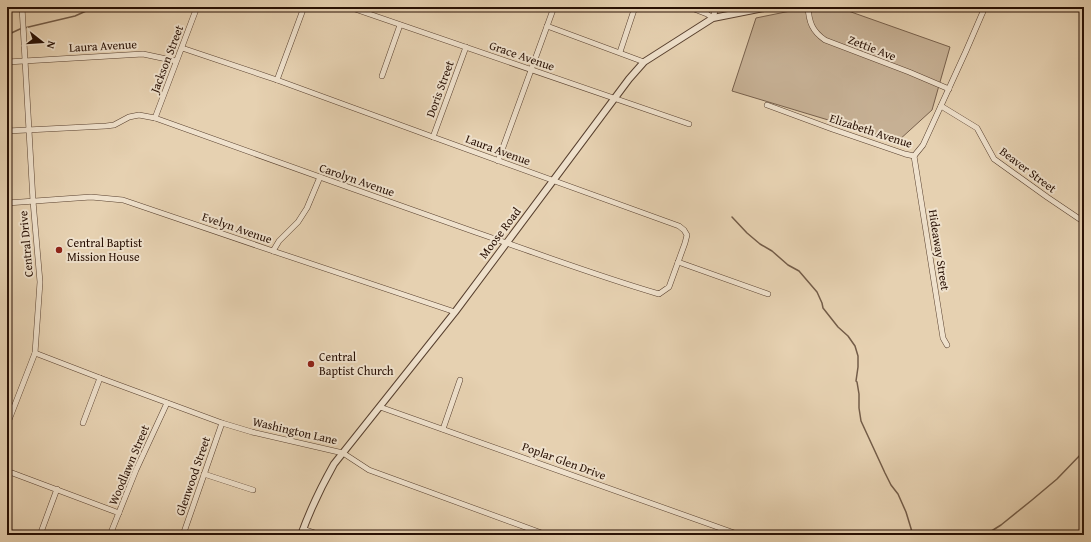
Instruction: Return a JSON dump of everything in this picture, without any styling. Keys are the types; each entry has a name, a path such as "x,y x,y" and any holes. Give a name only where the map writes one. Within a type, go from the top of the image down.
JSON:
{"street":[{"name":"Central Drive","path":"7,425 34,353 40,282 33,201 22,7"},
{"name":"Jackson Street","path":"155,118 197,7"},
{"path":"277,80 304,7"},
{"name":"Grace Avenue","path":"349,7 689,124"},
{"path":"498,161 554,7"},
{"path":"620,52 635,7"},
{"path":"689,7 713,18 716,7"},
{"name":"Moose Road","path":"302,532 322,484 334,464 455,312 629,79 644,62 713,18 769,7"},
{"name":"Zettie Ave","path":"808,7 812,27 824,40 909,72 948,89"},
{"path":"941,106 985,7"},
{"path":"382,76 400,25"},
{"path":"547,26 644,62"},
{"name":"Doris Street","path":"433,138 466,47"},
{"name":"Laura Avenue","path":"182,48 277,80 433,138 679,226 687,235 678,262"},
{"name":"Laura Avenue","path":"7,62 143,54 176,61"},
{"name":"Elizabeth Avenue","path":"767,106 914,156 923,145 941,106"},
{"name":"Beaver Street","path":"941,106 977,128 994,159 1084,222"},
{"name":"Carolyn Avenue","path":"7,131 106,126 114,125 129,117 139,115 155,118 320,178 577,268 659,294 669,286 678,262"},
{"name":"Hideaway Street","path":"914,156 943,338 947,345"},
{"path":"273,251 279,241 298,222 307,208 320,178"},
{"name":"Evelyn Avenue","path":"7,203 91,197 123,200 455,312"},
{"path":"678,262 768,294"},
{"name":"Washington Lane","path":"34,353 222,423 252,432 343,452 369,470 547,535"},
{"path":"83,423 100,378"},
{"path":"443,429 460,380"},
{"name":"Woodlawn Street","path":"110,535 136,470 167,403"},
{"name":"Poplar Glen Drive","path":"380,407 740,535"},
{"name":"Glenwood Street","path":"182,535 222,423"},
{"path":"7,471 119,513"},
{"path":"204,474 253,490"},
{"path":"40,535 57,490"},
{"path":"302,532 321,535"}],"shaded area":[{"path":"810,7 837,7 950,47 932,110 898,141 732,91 756,18"}],"waterway":[{"path":"7,35 20,29 75,16 95,7"},
{"path":"732,217 760,244 772,251 788,265 799,271 817,292 823,308 855,346 858,356 856,381 859,394 861,421 891,485 898,494 906,512 913,535"},
{"path":"985,535 1001,525 1057,479 1084,451"}],"place":[{"name":"Central Baptist Mission House","path":"59,250"},
{"name":"Central Baptist Church","path":"311,364"}]}
